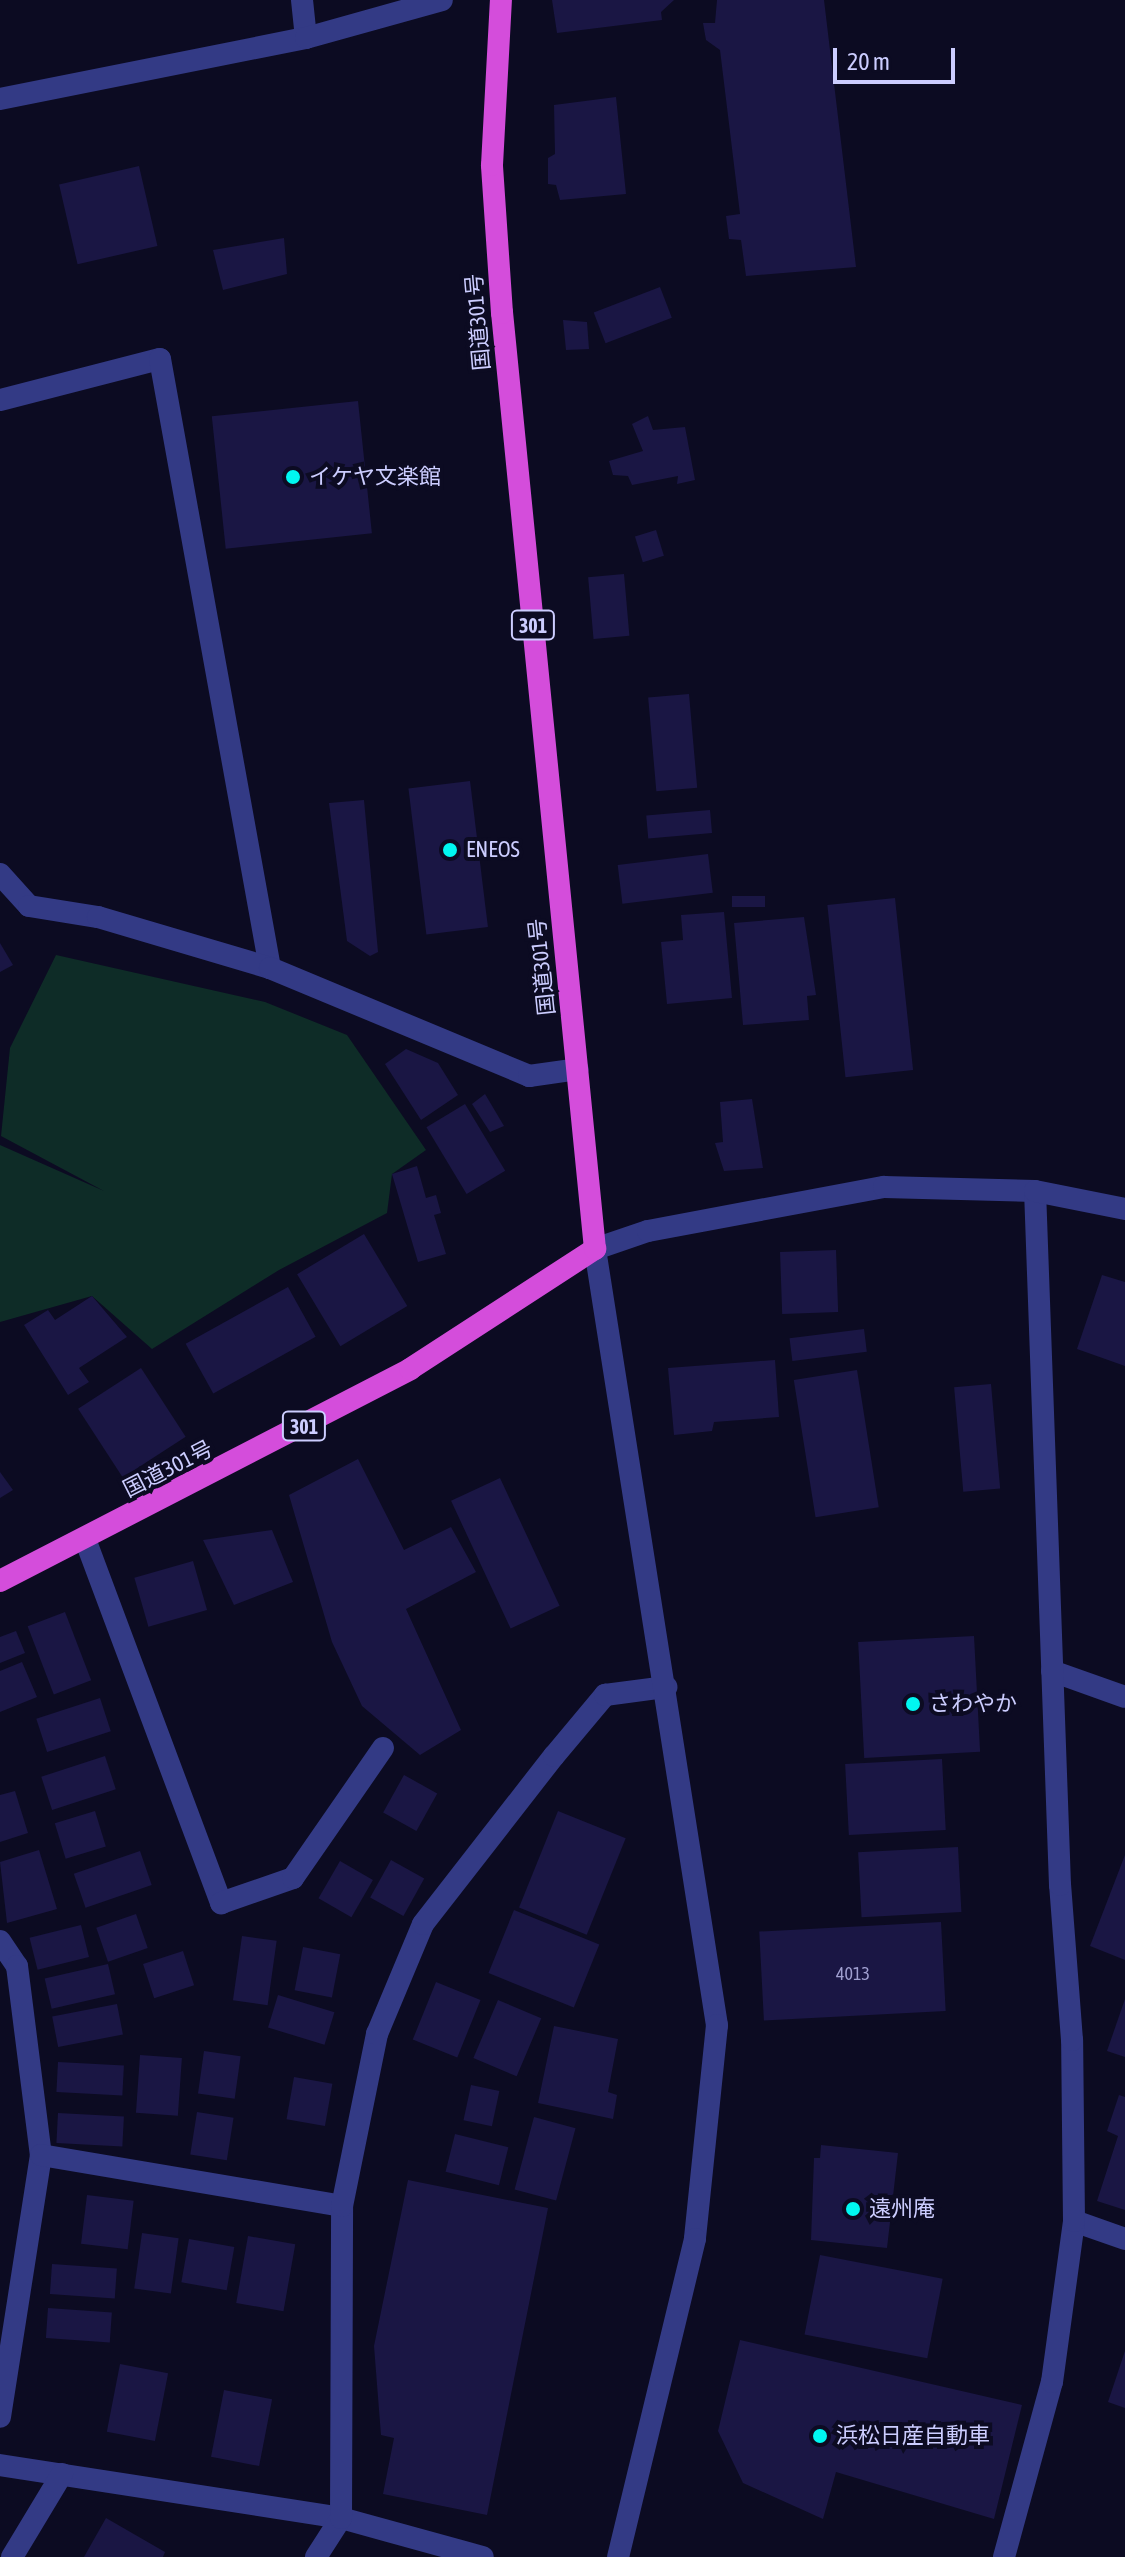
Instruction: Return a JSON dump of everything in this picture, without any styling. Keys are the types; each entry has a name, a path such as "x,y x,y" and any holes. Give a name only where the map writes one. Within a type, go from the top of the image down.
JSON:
{"highway":[{"name":"国道301号","path":"0,1581 410,1369 595,1249 502,313 492,165 501,0"}],"street":[{"path":"302,0 306,38"},
{"path":"0,99 306,38 442,0"},
{"path":"0,400 160,359 270,968"},
{"path":"0,874 29,906 98,917 270,968 529,1076 578,1069"},
{"path":"618,2557 695,2239 716,2065 712,1981 595,1249 648,1231 884,1187 1035,1191 1125,1209"},
{"path":"1004,2557 1052,2382 1074,2221 1072,2040 1052,1671 1035,1191"},
{"path":"85,1539 221,1903 293,1878 383,1748"},
{"path":"1052,1671 1125,1697"},
{"path":"316,2557 341,2518 342,2206 377,2034 423,1924 605,1695 666,1687"},
{"path":"0,1941 17,1966 41,2155 0,2417"},
{"path":"41,2155 342,2206"},
{"path":"1074,2221 1125,2239"},
{"path":"0,2465 341,2518 483,2557"},
{"path":"12,2557 62,2474"}],"green space":[{"path":"56,955 265,1002 347,1035 426,1150 392,1174 387,1213 279,1270 152,1349 92,1296 0,1322 0,1145 104,1191 1,1136 10,1048"}],"building":[{"path":"552,0 674,0 661,12 662,20 557,33"},
{"path":"717,0 824,0 856,267 746,276 741,240 729,239 726,216 740,214 720,50 706,40 703,23 715,23"},
{"path":"616,97 626,194 560,200 556,185 548,184 548,158 555,154 554,105"},
{"path":"139,166 157,246 78,264 59,184"},
{"path":"284,238 287,274 223,290 213,250"},
{"path":"660,287 672,318 606,343 594,312"},
{"path":"563,320 587,322 589,349 566,350"},
{"name":"イケヤ文楽館","path":"358,401 372,533 226,549 212,416"},
{"path":"648,416 653,430 685,427 695,480 677,484 678,476 632,485 628,476 613,475 609,461 643,451 632,424"},
{"path":"656,530 664,556 643,562 635,536"},
{"path":"624,574 629,636 594,639 588,577"},
{"path":"689,694 697,788 656,791 648,698"},
{"path":"470,781 488,927 426,934 408,789"},
{"path":"364,800 378,952 370,956 347,941 329,803"},
{"path":"710,810 712,833 648,838 646,816"},
{"path":"708,854 713,893 622,904 618,865"},
{"path":"732,896 765,896 765,907 732,907"},
{"path":"895,898 913,1070 845,1077 827,905"},
{"path":"724,912 732,998 667,1004 661,942 683,940 681,915"},
{"path":"804,917 816,995 807,996 809,1020 743,1025 734,923"},
{"path":"0,943 13,965 0,972"},
{"path":"406,1049 438,1063 458,1095 421,1120 385,1064"},
{"path":"485,1094 504,1126 490,1132 472,1104"},
{"path":"752,1099 763,1168 724,1171 715,1143 723,1142 720,1102"},
{"path":"465,1104 505,1171 467,1194 426,1127"},
{"path":"417,1166 426,1198 436,1195 441,1213 434,1215 446,1254 418,1262 392,1174"},
{"path":"364,1234 407,1306 340,1346 297,1274"},
{"path":"836,1250 838,1312 782,1314 780,1252"},
{"path":"1102,1275 1125,1282 1125,1366 1077,1349"},
{"path":"288,1287 316,1337 213,1394 186,1344"},
{"path":"92,1296 127,1337 79,1368 89,1382 68,1395 24,1325 48,1310 55,1320"},
{"path":"864,1329 867,1352 792,1361 790,1338"},
{"path":"775,1360 779,1417 714,1422 712,1431 674,1435 668,1368"},
{"path":"141,1368 186,1437 123,1478 78,1409"},
{"path":"857,1370 879,1507 816,1517 794,1380"},
{"path":"991,1384 1000,1489 963,1492 954,1387"},
{"path":"358,1459 404,1550 451,1527 476,1572 406,1609 461,1730 420,1755 362,1706 332,1642 289,1495"},
{"path":"0,1472 13,1490 0,1498"},
{"path":"500,1478 560,1606 511,1629 451,1501"},
{"path":"272,1530 293,1582 234,1605 203,1540"},
{"path":"193,1561 207,1610 148,1627 134,1578"},
{"path":"65,1612 91,1680 54,1694 28,1626"},
{"path":"16,1631 25,1653 0,1663 0,1637"},
{"path":"974,1636 980,1752 864,1758 858,1642"},
{"path":"22,1662 37,1697 0,1712 0,1671"},
{"path":"100,1698 111,1731 47,1752 36,1719"},
{"path":"105,1756 116,1789 52,1810 41,1777"},
{"path":"942,1759 946,1830 849,1835 845,1764"},
{"path":"404,1775 437,1793 416,1831 383,1813"},
{"path":"15,1791 28,1833 0,1842 0,1795"},
{"path":"95,1811 106,1846 66,1859 55,1823"},
{"path":"558,1811 626,1838 587,1935 519,1907"},
{"path":"958,1847 961,1912 862,1917 858,1852"},
{"path":"39,1850 57,1909 7,1923 0,1862"},
{"path":"140,1851 152,1885 86,1908 74,1874"},
{"path":"1125,1855 1125,1960 1090,1946"},
{"path":"391,1860 424,1878 403,1916 370,1898"},
{"path":"340,1861 373,1880 351,1917 318,1898"},
{"path":"514,1910 599,1944 574,2008 489,1973"},
{"path":"136,1914 148,1948 108,1962 96,1928"},
{"path":"941,1922 946,2011 764,2020 759,1932"},
{"path":"81,1925 89,1957 38,1970 30,1938"},
{"path":"242,1936 277,1941 268,2005 233,2000"},
{"path":"303,1947 340,1954 332,1997 295,1990"},
{"path":"183,1951 194,1985 154,1998 143,1964"},
{"path":"108,1964 115,1994 52,2009 45,1979"},
{"path":"436,1982 481,2000 457,2057 413,2039"},
{"path":"278,1995 334,2012 324,2045 268,2028"},
{"path":"1125,1999 1125,2057 1107,2051"},
{"path":"498,2000 541,2018 517,2076 473,2058"},
{"path":"117,2004 123,2034 58,2047 52,2017"},
{"path":"554,2026 618,2039 608,2092 617,2095 613,2119 538,2103"},
{"path":"204,2051 241,2056 235,2099 198,2094"},
{"path":"140,2055 182,2058 178,2116 136,2113"},
{"path":"58,2062 124,2065 122,2095 56,2092"},
{"path":"294,2077 332,2084 325,2126 287,2119"},
{"path":"471,2085 499,2091 492,2126 464,2120"},
{"path":"1119,2095 1125,2097 1125,2210 1097,2201 1118,2136 1107,2131"},
{"path":"197,2112 234,2118 227,2160 190,2154"},
{"path":"58,2113 124,2116 122,2146 56,2143"},
{"path":"534,2117 576,2128 556,2201 515,2189"},
{"path":"455,2134 508,2147 499,2185 446,2172"},
{"name":"遠州庵","path":"821,2145 898,2153 887,2248 811,2240 814,2158 820,2158"},
{"path":"408,2180 548,2208 487,2515 383,2494 394,2438 381,2435 374,2346"},
{"path":"87,2195 134,2201 128,2249 81,2244"},
{"path":"142,2233 179,2238 171,2294 134,2288"},
{"path":"248,2236 295,2244 283,2311 236,2303"},
{"path":"189,2239 234,2247 227,2290 181,2282"},
{"path":"820,2255 943,2279 927,2358 805,2335"},
{"path":"52,2264 117,2269 115,2298 50,2294"},
{"path":"48,2308 112,2312 110,2342 46,2338"},
{"path":"740,2340 1022,2405 994,2519 836,2472 823,2519 743,2483 718,2431"},
{"path":"1125,2351 1125,2408 1108,2402"},
{"path":"120,2364 168,2373 155,2441 107,2432"},
{"path":"224,2390 272,2399 259,2466 211,2457"},
{"path":"106,2518 165,2552 163,2557 84,2557"}],"place":[{"name":"イケヤ文楽館","path":"293,477"},
{"name":"ENEOS","path":"450,850"},
{"name":"さわやか","path":"913,1704"},
{"name":"遠州庵","path":"853,2209"},
{"name":"浜松日産自動車","path":"820,2436"}]}
